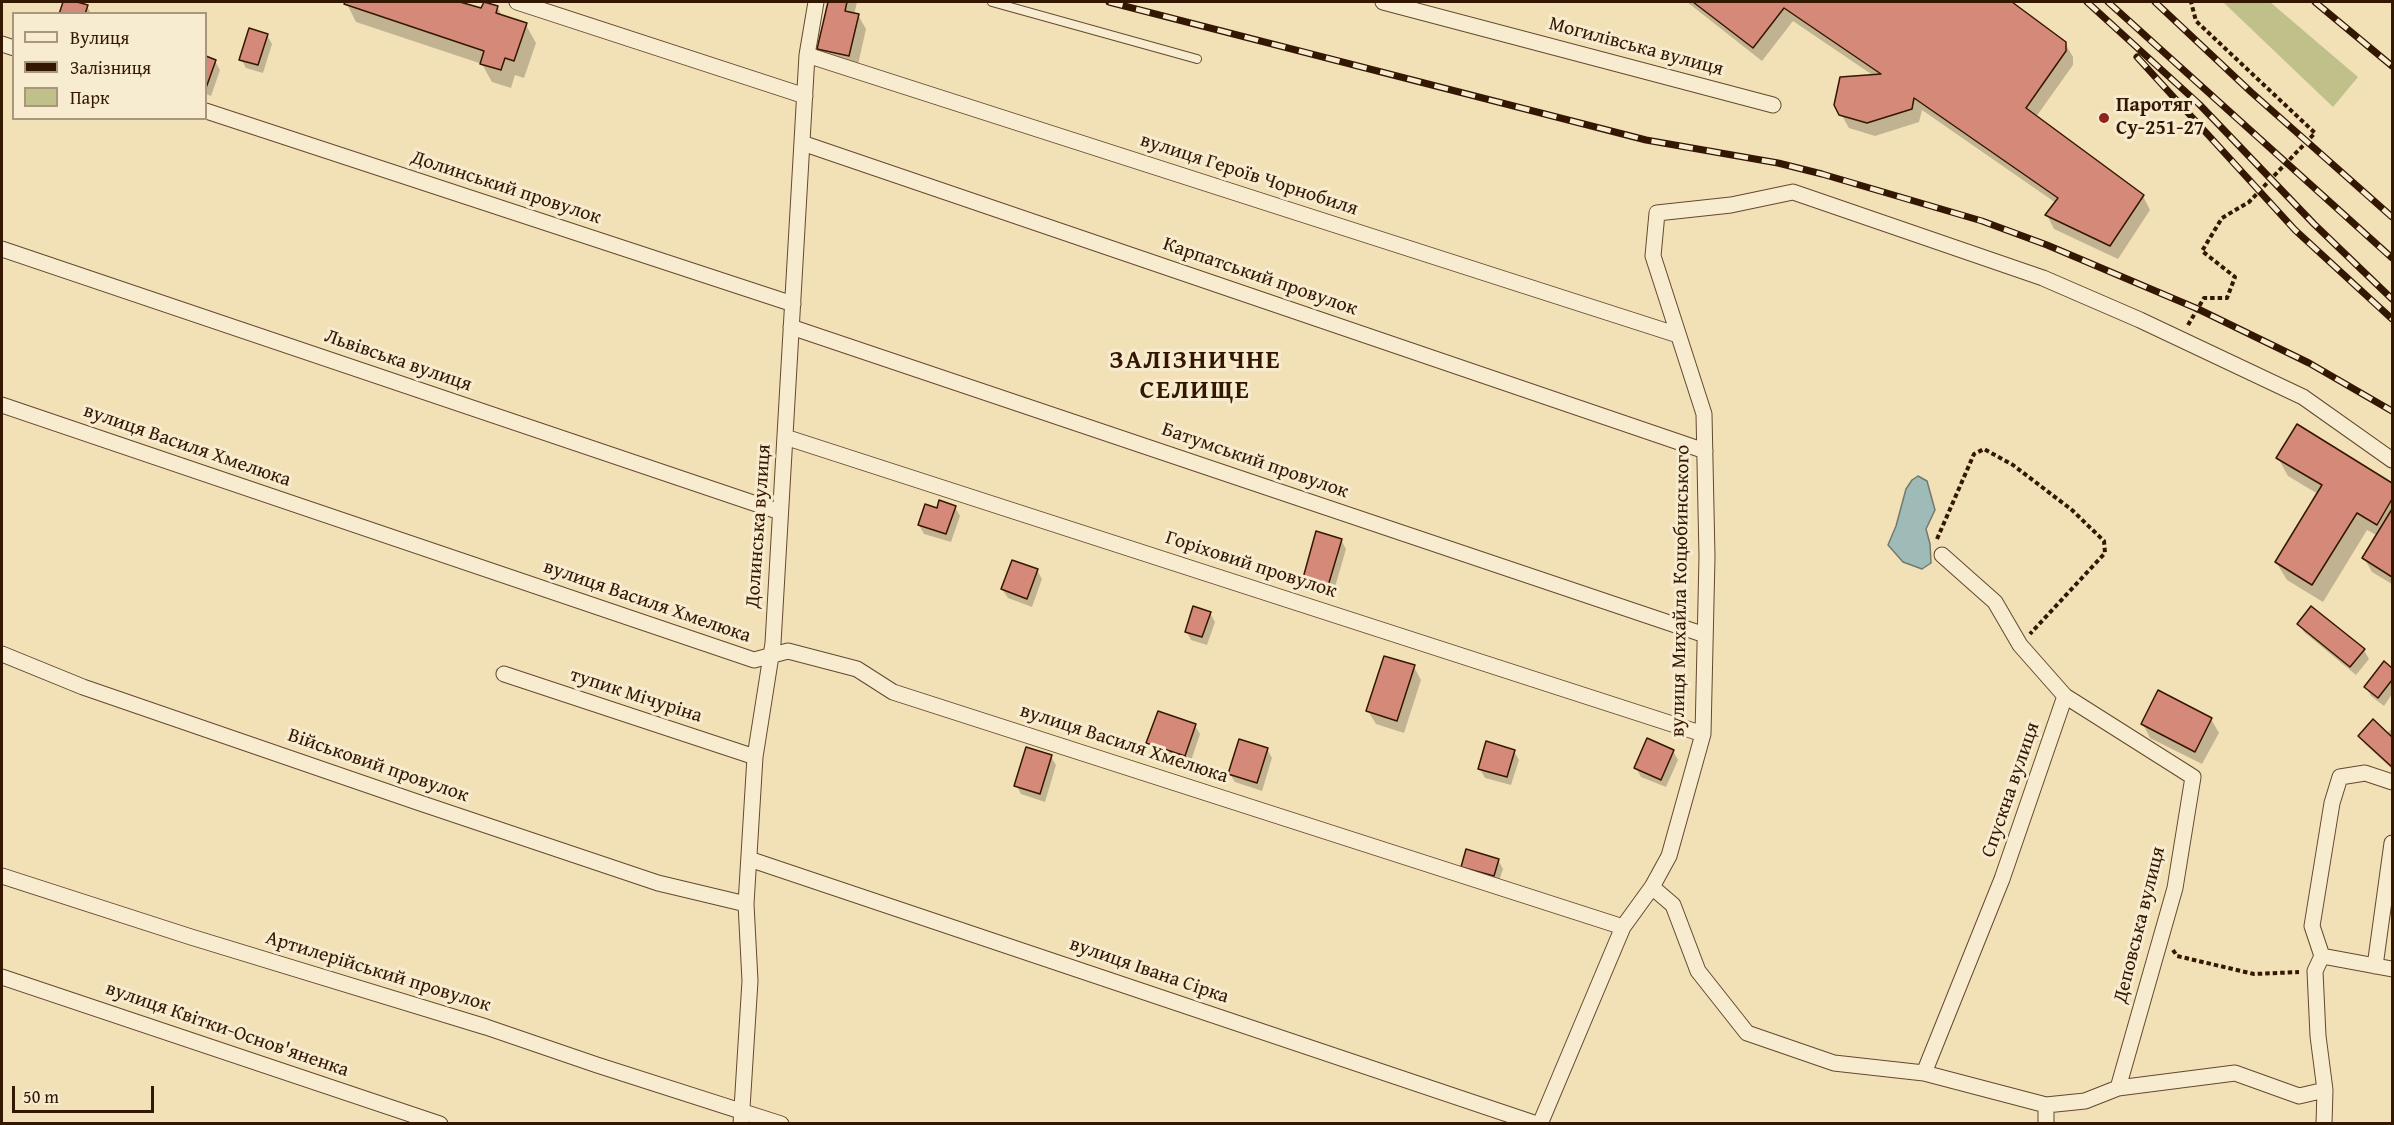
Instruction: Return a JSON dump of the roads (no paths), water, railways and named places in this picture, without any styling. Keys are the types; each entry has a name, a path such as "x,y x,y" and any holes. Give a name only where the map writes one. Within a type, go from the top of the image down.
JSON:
{"street":[{"path":"517,2 805,96"},
{"name":"Долинська вулиця","path":"742,1117 750,981 746,904 755,757 770,656 807,55 816,2"},
{"name":"Могилівська вулиця","path":"1383,2 1773,105"},
{"name":"вулиця Героїв Чорнобиля","path":"807,55 1678,335"},
{"name":"Долинський провулок","path":"207,111 793,304"},
{"name":"Карпатський провулок","path":"802,143 1705,451"},
{"name":"вулиця Михайла Коцюбинського","path":"1538,1124 1623,927 1652,887 1669,856 1703,734 1707,557 1704,414 1653,256 1657,213 1731,205 1793,192 2043,278 2181,339 2302,397 2392,460"},
{"name":"Львівська вулиця","path":"2,249 780,512"},
{"name":"Батумський провулок","path":"791,327 1705,635"},
{"name":"вулиця Василя Хмелюка","path":"2,405 754,660 788,651 857,669 893,692 1623,927"},
{"name":"Горіховий провулок","path":"785,437 1703,734"},
{"path":"1942,555 1995,602 2020,645 2065,696"},
{"name":"Військовий провулок","path":"2,654 83,687 428,806 658,883 746,904"},
{"name":"тупик Мічуріна","path":"504,675 755,757"},
{"name":"Деповська вулиця","path":"2065,696 2193,777 2175,888 2118,1088"},
{"name":"Спускна вулиця","path":"1924,1073 2002,879 2065,696"},
{"path":"2324,1124 2325,1090 2318,1036 2315,971 2322,956 2312,926 2332,803 2340,777 2365,773 2392,782"},
{"path":"2375,966 2392,843"},
{"name":"вулиця Івана Сірка","path":"749,859 1538,1124"},
{"name":"Артилерійський провулок","path":"2,876 486,1027 742,1117 781,1124"},
{"path":"1652,887 1673,905 1698,971 1747,1033 1834,1063 1924,1073 2046,1105 2085,1101 2118,1088 2235,1073 2299,1096 2325,1090"},
{"path":"2322,956 2392,969"},
{"name":"вулиця Квітки-Основ'яненка","path":"2,977 440,1124"},
{"path":"2046,1105 2046,1124"}],"lane":[{"path":"992,2 1197,59"}],"water":[{"path":"1918,476 1927,481 1935,510 1926,529 1931,563 1922,569 1903,562 1888,545 1896,526 1906,489"}],"railway":[{"path":"1109,2 1646,140 1778,163 1822,174 1982,221 2047,245 2198,309 2309,363 2392,411"},
{"path":"2087,2 2199,104 2314,224 2392,299"},
{"path":"2108,2 2392,258"},
{"path":"2155,2 2251,92 2392,217"},
{"path":"2315,2 2392,66"},
{"path":"2137,57 2295,230 2392,319"}],"place":[{"name":"Паротяг Су-251-27","path":"2104,118"}],"district":[{"name":"ЗАЛІЗНИЧНЕ СЕЛИЩЕ","path":"1195,376"}]}
